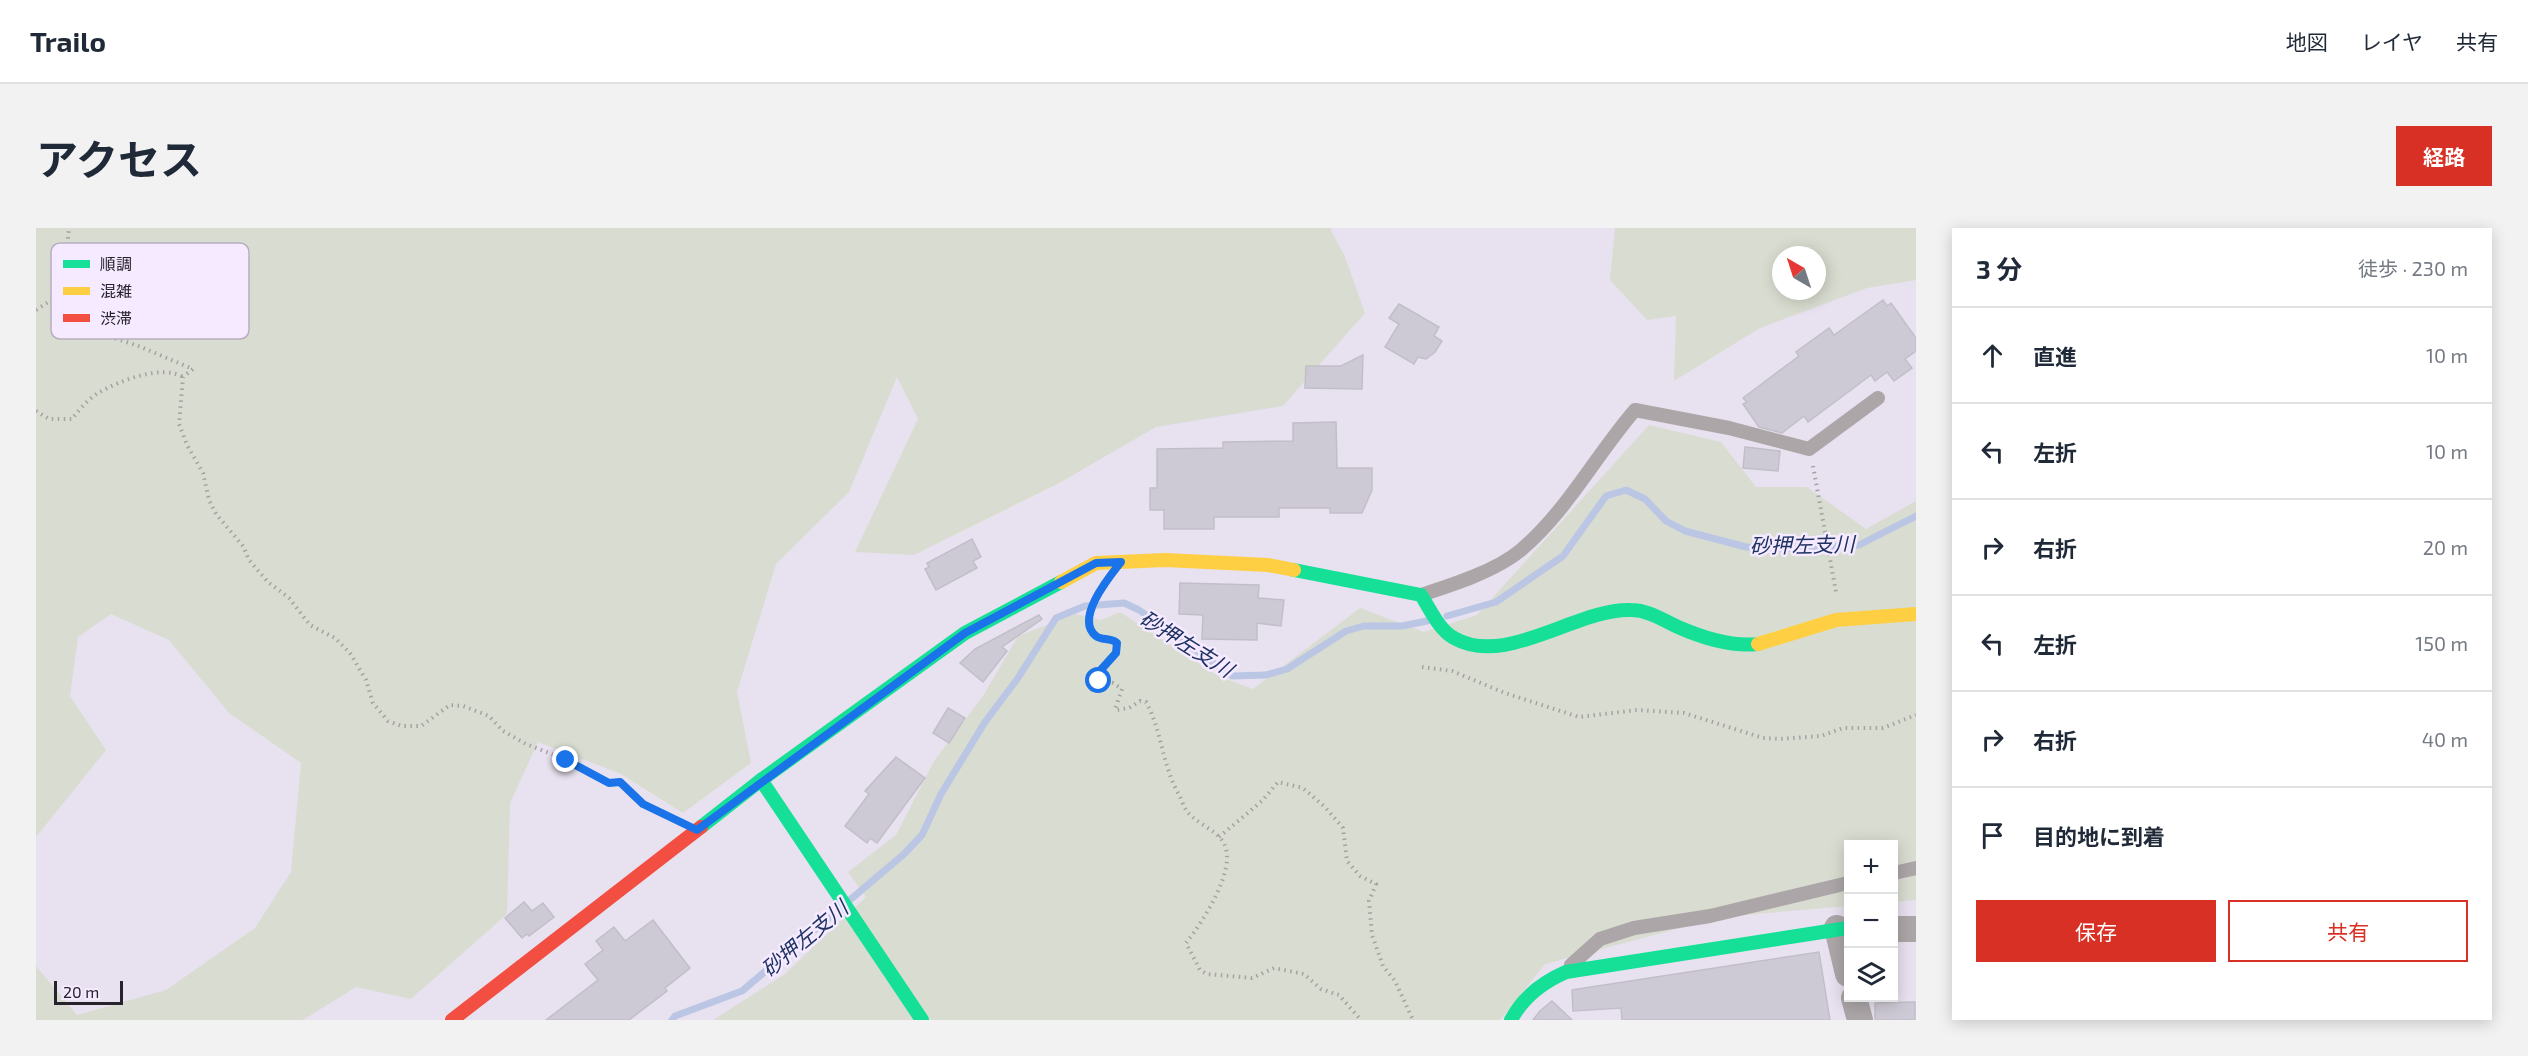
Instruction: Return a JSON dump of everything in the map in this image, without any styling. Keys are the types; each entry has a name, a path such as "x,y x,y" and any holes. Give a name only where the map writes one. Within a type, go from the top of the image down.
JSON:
{"street":[{"path":"452,1020 761,780 965,633 1096,563 1165,560 1268,565 1421,595 1452,637 1466,644 1483,647 1511,643 1626,610 1652,613 1700,634 1751,645 1778,640 1824,622 1916,614"},
{"path":"761,780 922,1020"},
{"path":"1511,1020 1517,1009 1551,978 1566,972 1843,928 1845,948"},
{"path":"1898,929 1916,929"},
{"path":"1855,1002 1860,1020"}],"lane":[{"path":"1421,595 1472,577 1520,551 1544,528 1635,410 1729,428 1809,449 1878,398"},
{"path":"1898,872 1916,868"},
{"path":"1566,972 1577,957 1600,939 1634,928 1710,916 1844,884"}],"path":[{"path":"68,243 69,228"},
{"path":"36,310 51,300"},
{"path":"117,339 193,369 183,377 179,424 187,445 203,473 209,500 216,514 243,546 249,560 268,582 289,598 310,625 335,638 350,653 366,680 373,703 388,721 402,726 421,726 450,705 463,706 489,716 502,731 526,744 572,762 609,783 620,782 643,804 697,830"},
{"path":"36,411 49,419 72,419 98,393 121,382 161,373 175,372 183,377"},
{"path":"1809,449 1842,619"},
{"path":"1121,562 1100,588 1090,620 1092,632 1097,637 1114,640 1117,643 1116,653 1097,677 1099,681 1113,683 1122,689 1115,708 1117,710 1129,708 1140,701 1146,702 1162,741 1166,768 1186,809 1219,837 1228,853 1222,882 1211,905 1186,943 1200,970 1214,976 1235,975 1252,978 1270,969 1304,974 1321,989 1338,995 1361,1020"},
{"path":"1422,667 1452,671 1505,693 1580,717 1636,710 1684,713 1756,735 1780,739 1821,736 1849,727 1883,728 1916,715"},
{"path":"1219,837 1262,801 1278,782 1303,789 1325,807 1343,828 1347,861 1360,876 1376,884 1369,902 1372,935 1383,966 1395,981 1413,1020"}],"shaded area":[{"path":"36,228 1330,228 1345,257 1365,313 1283,406 1156,427 1061,482 914,555 855,552 918,419 897,377 849,492 776,564 737,692 751,763 683,813 621,774 538,742 510,803 507,914 411,999 356,987 303,1020 36,1020 36,966 77,1015 166,990 255,928 291,872 301,763 229,713 169,640 111,614 78,637 70,696 106,750 36,837"},
{"path":"1615,228 1916,228 1916,280 1867,288 1760,328 1674,381 1676,316 1647,320 1610,280"},
{"path":"1649,425 1721,442 1756,487 1807,487 1866,529 1916,501 1916,900 1898,902 1898,840 1844,840 1844,906 1722,917 1545,964 1500,1020 713,1020 785,974 866,897 848,872 896,835 934,761 983,696 1018,636 1076,614 1101,620 1120,612 1218,676 1253,689 1360,608 1424,632 1477,615"}],"building":[{"path":"1883,300 1887,306 1891,303 1916,338 1916,351 1905,359 1912,368 1894,381 1887,372 1875,381 1871,375 1808,422 1804,416 1782,433 1759,427 1743,404 1747,402 1743,398 1799,356 1796,352 1829,328 1834,335"},
{"path":"1399,304 1439,327 1434,336 1442,341 1435,352 1426,359 1418,357 1414,364 1385,347 1399,324 1389,318"},
{"path":"1363,355 1362,389 1305,388 1306,366 1341,366"},
{"path":"1336,422 1337,468 1372,468 1372,490 1362,513 1330,513 1330,508 1279,508 1279,517 1214,517 1214,529 1164,529 1164,510 1150,510 1150,488 1157,488 1157,449 1223,448 1223,442 1293,441 1293,423"},
{"path":"1745,447 1780,451 1778,471 1743,468"},
{"path":"972,539 981,557 973,561 977,568 936,590 925,569 929,567 927,563"},
{"path":"1180,583 1259,585 1258,598 1284,600 1281,626 1257,623 1257,640 1202,639 1203,615 1179,614"},
{"path":"1039,615 1042,619 1002,647 1007,651 983,682 960,663 975,649"},
{"path":"948,708 965,718 949,743 933,733"},
{"path":"896,757 925,778 877,843 870,838 867,843 845,826 869,794 865,791"},
{"path":"524,902 532,911 543,903 554,917 529,936 527,934 522,938 505,918"},
{"path":"653,920 690,968 665,988 667,991 629,1020 546,1020 598,980 585,964 603,950 596,941 614,927 625,941"},
{"path":"1819,952 1830,1020 1622,1020 1621,1008 1573,1011 1572,990"},
{"path":"1552,1001 1572,1020 1533,1020"},
{"path":"1915,1002 1915,1020 1875,1020 1875,1003"}],"waterway":[{"name":"砂押左支川","path":"1447,616 1496,602 1563,556 1606,496 1626,490 1645,499 1666,521 1685,531 1746,547 1809,549 1859,545 1916,516"},
{"name":"砂押左支川","path":"851,899 904,854 922,835 941,794 985,722 1018,678 1056,618 1085,606 1124,603 1139,610 1232,676 1266,675 1287,669 1346,631 1364,626 1402,626 1427,621"},
{"name":"砂押左支川","path":"672,1020 675,1016 742,991 838,910"}],"traffic: fast":[{"path":"1294,570 1421,595 1444,630 1454,638 1474,645 1496,646 1519,642 1588,618 1610,612 1631,610 1649,614 1717,641 1758,644"},
{"path":"701,827 761,780 965,633 1061,582"},
{"path":"761,780 922,1020"},
{"path":"1511,1020 1521,1004 1534,991 1549,980 1566,972 1844,929"}],"traffic: slow":[{"path":"1061,582 1096,563 1165,560 1268,565 1294,570"},
{"path":"1758,644 1836,620 1916,614"}],"traffic: jam":[{"path":"452,1020 701,827"}],"route":[{"path":"566,760 609,783 620,782 643,804 657,808 697,830 761,780 965,633 1096,563 1121,562 1100,588 1090,620 1092,632 1097,637 1114,640 1118,648 1098,673 1099,681"}]}
